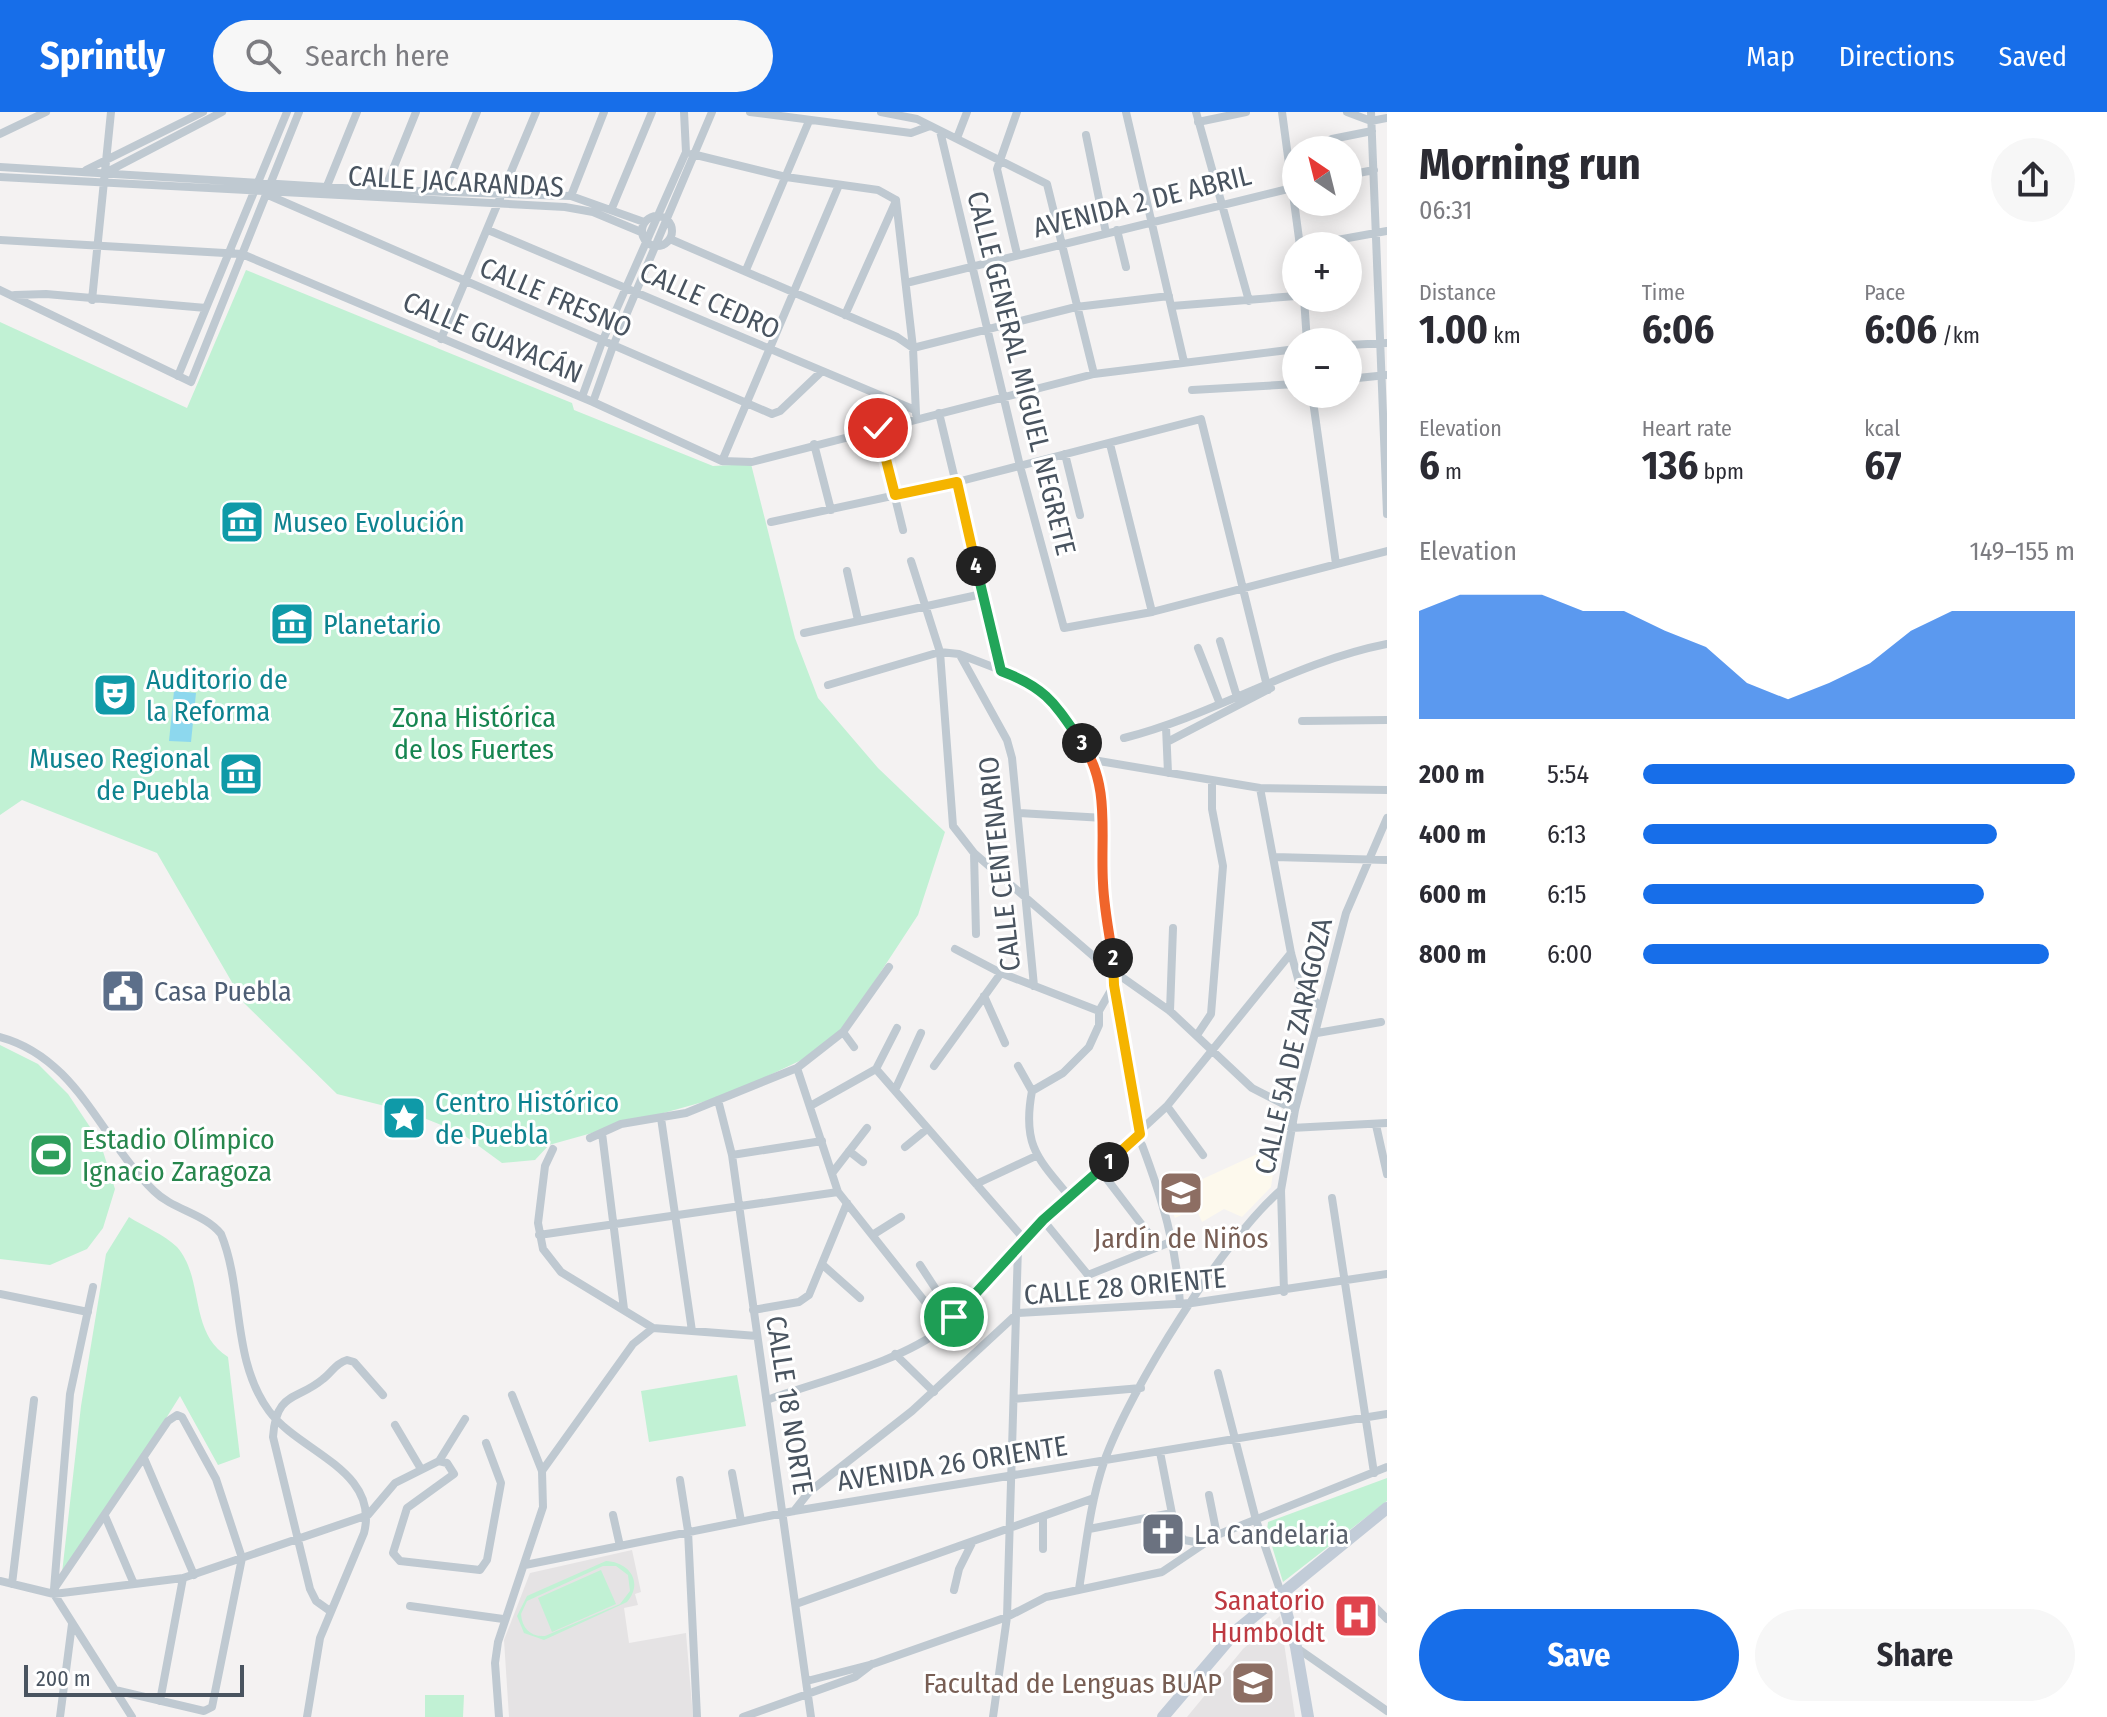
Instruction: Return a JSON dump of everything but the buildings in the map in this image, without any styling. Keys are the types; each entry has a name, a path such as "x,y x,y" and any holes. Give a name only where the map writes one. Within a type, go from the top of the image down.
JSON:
{"main road":[{"path":"1173,1717 1229,1647 1282,1597 1387,1508"},
{"path":"1163,1717 1237,1630 1387,1517"},
{"path":"1282,1597 1296,1647 1308,1717"}],"street":[{"path":"0,134 46,112"},
{"path":"92,300 111,112"},
{"path":"85,171 203,112"},
{"path":"0,177 104,178 121,161 222,112"},
{"path":"178,376 287,112"},
{"path":"0,290 191,382 268,183 299,112"},
{"path":"327,186 357,112"},
{"path":"385,189 416,112"},
{"path":"445,190 477,112"},
{"path":"441,339 536,112"},
{"path":"571,196 604,112"},
{"path":"612,208 652,112"},
{"path":"593,402 613,346 667,220 690,153 684,112"},
{"path":"582,397 602,342 646,242 712,112"},
{"path":"750,112 911,133 930,126"},
{"path":"881,112 918,115 930,126 1047,184 1094,374"},
{"path":"957,138 967,112"},
{"path":"1017,112 997,159 1017,254"},
{"path":"1126,112 1184,362"},
{"path":"1196,112 1249,301"},
{"path":"1198,122 1246,112"},
{"path":"1282,112 1286,136"},
{"path":"1347,112 1371,121"},
{"path":"1338,136 1371,121 1387,118"},
{"path":"746,270 809,121"},
{"path":"1371,121 1384,343 1387,514"},
{"name":"CALLE GENERAL MIGUEL NEGRETE","path":"940,131 1061,626 1067,629 1152,612"},
{"path":"1086,135 1106,233"},
{"path":"690,153 786,177 878,190 896,200"},
{"path":"0,167 85,171 104,178"},
{"path":"1362,172 1374,170"},
{"name":"CALLE JACARANDAS","path":"104,178 327,186 412,200 565,207 593,212 641,232"},
{"name":"CALLE JACARANDAS","path":"104,178 253,193 357,193 385,189 571,196 596,202 644,222"},
{"path":"839,185 724,462 752,462 878,428 916,414 939,413 1094,374 1282,351"},
{"path":"412,200 414,190"},
{"name":"AVENIDA 2 DE ABRIL","path":"906,283 1282,190"},
{"name":"CALLE FRESNO","path":"264,193 602,342 776,413 821,372"},
{"path":"896,200 913,348 916,414"},
{"path":"845,315 896,200"},
{"path":"593,212 596,202"},
{"path":"670,239 672,231 667,220 658,216 644,222 641,232 646,242 656,246 670,239 795,291 904,340 913,348"},
{"name":"CALLE CEDRO","path":"488,230 627,287 916,414"},
{"path":"1117,230 1126,267"},
{"path":"1362,235 1387,231"},
{"path":"0,240 242,254"},
{"name":"CALLE GUAYACÁN","path":"242,254 582,397 724,462"},
{"path":"10,296 46,294 206,308"},
{"path":"913,348 988,332 1076,307 1169,296"},
{"path":"1172,306 1282,297"},
{"path":"1362,344 1384,343"},
{"path":"1362,377 1384,375"},
{"path":"1192,390 1282,385"},
{"path":"1314,408 1336,564"},
{"path":"939,413 1001,671"},
{"path":"771,522 957,482 1201,419 1267,687"},
{"path":"878,428 903,530"},
{"path":"814,444 831,510"},
{"path":"1110,444 1152,612 1387,551"},
{"path":"1065,454 1080,515"},
{"path":"911,561 940,652 953,826 974,853 1115,972 1170,1011 1252,1088 1295,1110"},
{"path":"847,571 858,620"},
{"path":"804,633 982,594"},
{"path":"1220,641 1237,697"},
{"path":"1169,741 1283,679 1337,655 1387,644"},
{"path":"1198,648 1220,704"},
{"path":"828,685 940,652 959,654 1032,682 1049,697 1093,760 1104,818 1103,882 1114,985 1140,1134"},
{"name":"CALLE CENTENARIO","path":"959,654 1007,740 1019,813 1034,986"},
{"path":"1124,738 1166,727 1267,687"},
{"path":"1203,712 1207,722"},
{"path":"1302,721 1387,720"},
{"path":"1166,727 1168,773"},
{"path":"1093,760 1260,788 1387,790"},
{"path":"1197,1035 1211,1014 1223,866 1212,809 1212,781"},
{"path":"1260,788 1300,986 1321,1007"},
{"path":"1019,813 1104,818"},
{"name":"CALLE 5A DE ZARAGOZA","path":"1284,1292 1281,1190 1291,1128 1346,913 1387,818"},
{"path":"974,853 976,934"},
{"path":"1274,857 1387,860"},
{"path":"1170,1011 1173,928"},
{"path":"955,949 1001,973 1099,1011"},
{"path":"767,1400 895,1354 925,1341 945,1327 1043,1220 1167,1106 1291,953"},
{"path":"590,1138 621,1124 661,1118 718,1100 797,1068 843,1032 889,967"},
{"path":"934,1066 1001,973"},
{"path":"1032,1091 1063,1073 1083,1055 1095,1035 1099,1011 1114,985"},
{"path":"984,996 1005,1043"},
{"path":"1317,1033 1381,1022"},
{"path":"812,1105 876,1069 897,1028"},
{"path":"843,1032 854,1047"},
{"path":"895,1090 921,1033"},
{"path":"0,1037 61,1071 77,1087 117,1150 156,1193 205,1220 221,1234 249,1371 259,1397 276,1420 358,1487 368,1515"},
{"path":"1018,1066 1032,1091 1029,1125 1036,1156 1069,1196"},
{"path":"797,1068 812,1105 838,1192 945,1327"},
{"path":"876,1069 976,1184 1021,1243 1007,1617 993,1717"},
{"name":"CALLE 18 NORTE","path":"718,1100 732,1155 767,1400 789,1512 796,1604 811,1717"},
{"path":"1167,1106 1203,1155"},
{"path":"661,1118 692,1331"},
{"path":"1291,1128 1387,1123"},
{"path":"1376,1125 1387,1174"},
{"path":"833,1172 867,1128"},
{"path":"905,1147 927,1129"},
{"path":"602,1133 624,1309"},
{"path":"732,1155 822,1141"},
{"path":"1142,1145 1173,1241 1180,1304"},
{"path":"553,1149 545,1166 539,1235 543,1249 561,1272 653,1328 757,1336"},
{"path":"849,1151 863,1162"},
{"path":"976,1184 1036,1156"},
{"path":"1100,1170 1158,1246"},
{"path":"1079,1589 1094,1498 1105,1461 1141,1388 1192,1303 1248,1222 1281,1190"},
{"path":"539,1235 675,1218 838,1192"},
{"path":"1332,1198 1374,1473"},
{"path":"753,1310 805,1300 824,1266 847,1203"},
{"path":"874,1234 901,1217"},
{"path":"1043,1220 1088,1275 1173,1241"},
{"path":"920,1265 954,1317"},
{"path":"824,1266 860,1298"},
{"name":"CALLE 28 ORIENTE","path":"789,1512 809,1492 934,1392 1018,1313 1192,1303 1284,1292 1387,1274"},
{"path":"93,1287 70,1394 54,1591 132,1717"},
{"path":"0,1294 88,1312"},
{"path":"542,1471 633,1344 653,1328"},
{"path":"895,1354 934,1392"},
{"path":"330,1611 312,1595 273,1437 276,1420 290,1397 318,1383 347,1360 354,1362 383,1395"},
{"path":"1218,1373 1256,1520 1282,1597"},
{"path":"1014,1399 1141,1388"},
{"path":"499,1717 495,1663 503,1619 525,1565 543,1507 542,1471 512,1395"},
{"path":"12,1584 34,1400"},
{"name":"AVENIDA 26 ORIENTE","path":"525,1565 789,1512 1387,1414"},
{"path":"54,1591 168,1421 177,1415 186,1422 216,1479 242,1558 209,1711 115,1690"},
{"path":"307,1717 316,1651 368,1515 395,1483 439,1461 465,1419"},
{"path":"395,1425 421,1469"},
{"path":"439,1461 447,1463 454,1474 407,1508 393,1553 400,1561 480,1570 487,1560 501,1491 486,1443"},
{"path":"1160,1452 1179,1535 1201,1543"},
{"path":"144,1458 194,1575"},
{"path":"807,1681 873,1664 1007,1617 1033,1602 1162,1572 1217,1535 1387,1467"},
{"path":"732,1473 741,1521"},
{"path":"680,1480 688,1531 697,1717"},
{"path":"1209,1495 1217,1535"},
{"path":"796,1604 1094,1498"},
{"path":"1089,1529 1172,1513"},
{"path":"0,1581 54,1591 183,1578 368,1515"},
{"path":"613,1515 620,1546"},
{"path":"105,1516 134,1584"},
{"path":"1043,1517 1043,1549"},
{"path":"954,1590 959,1569 973,1542"},
{"path":"160,1701 183,1578"},
{"path":"410,1606 503,1619"},
{"path":"1374,1606 1387,1619"},
{"path":"60,1717 72,1624"},
{"path":"1296,1647 1386,1715"},
{"path":"743,1717 855,1677 873,1664"}],"shaded area":[{"path":"1277,1145 1271,1187 1242,1217 1224,1209 1202,1222 1196,1208 1175,1218 1171,1208 1189,1199 1185,1187"},
{"path":"632,1550 641,1592 635,1594 638,1605 624,1608 629,1643 686,1633 693,1717 509,1717 504,1640 530,1573"},
{"name":"Facultad de Lenguas BUAP","path":"1280,1616 1295,1717 1187,1717 1243,1649"}],"green space":[{"name":"Zona Histórica de los Fuertes","path":"246,270 572,403 574,410 713,466 751,464 795,638 818,698 878,768 945,832 918,915 844,1028 812,1055 728,1095 549,1145 535,1160 502,1163 461,1133 409,1112 337,1094 244,1003 157,853 22,800 0,815 0,322 187,408"},
{"name":"Estadio Olímpico Ignacio Zaragoza","path":"0,1045 38,1064 68,1094 100,1142 115,1189 103,1228 87,1249 50,1265 0,1259"},
{"path":"129,1217 172,1243 186,1260 207,1334 228,1357 240,1457 218,1465 180,1396 106,1514 62,1573 81,1406 106,1254"},
{"path":"737,1375 746,1426 649,1442 641,1391"},
{"path":"1387,1478 1387,1501 1283,1582 1267,1530 1268,1522"},
{"path":"606,1561 627,1569 634,1581 632,1595 627,1602 544,1640 524,1633 517,1616 527,1596","holes":["603,1566 616,1566 628,1575 630,1591 620,1604 545,1636 535,1635 525,1627 521,1614 527,1601"]},
{"path":"601,1570 616,1604 552,1632 538,1598"},
{"path":"425,1695 464,1695 463,1717 425,1717"}],"water":[{"path":"174,691 196,693 191,742 169,741"}],"place":[{"name":"Museo Evolución","path":"242,522"},
{"name":"Planetario","path":"292,624"},
{"name":"Auditorio de la Reforma","path":"115,695"},
{"name":"Museo Regional de Puebla","path":"241,774"},
{"name":"Casa Puebla","path":"123,991"},
{"name":"Centro Histórico de Puebla","path":"404,1118"},
{"name":"Estadio Olímpico Ignacio Zaragoza","path":"51,1155"},
{"name":"Jardín de Niños","path":"1181,1193"},
{"name":"La Candelaria","path":"1163,1534"},
{"name":"Sanatorio Humboldt","path":"1356,1616"},
{"name":"Facultad de Lenguas BUAP","path":"1253,1683"}],"route":[{"path":"878,428 895,495 957,482 1001,671 1032,682 1049,697 1093,760 1104,818 1104,901 1115,972 1114,985 1140,1134 1043,1220 954,1317"}]}
